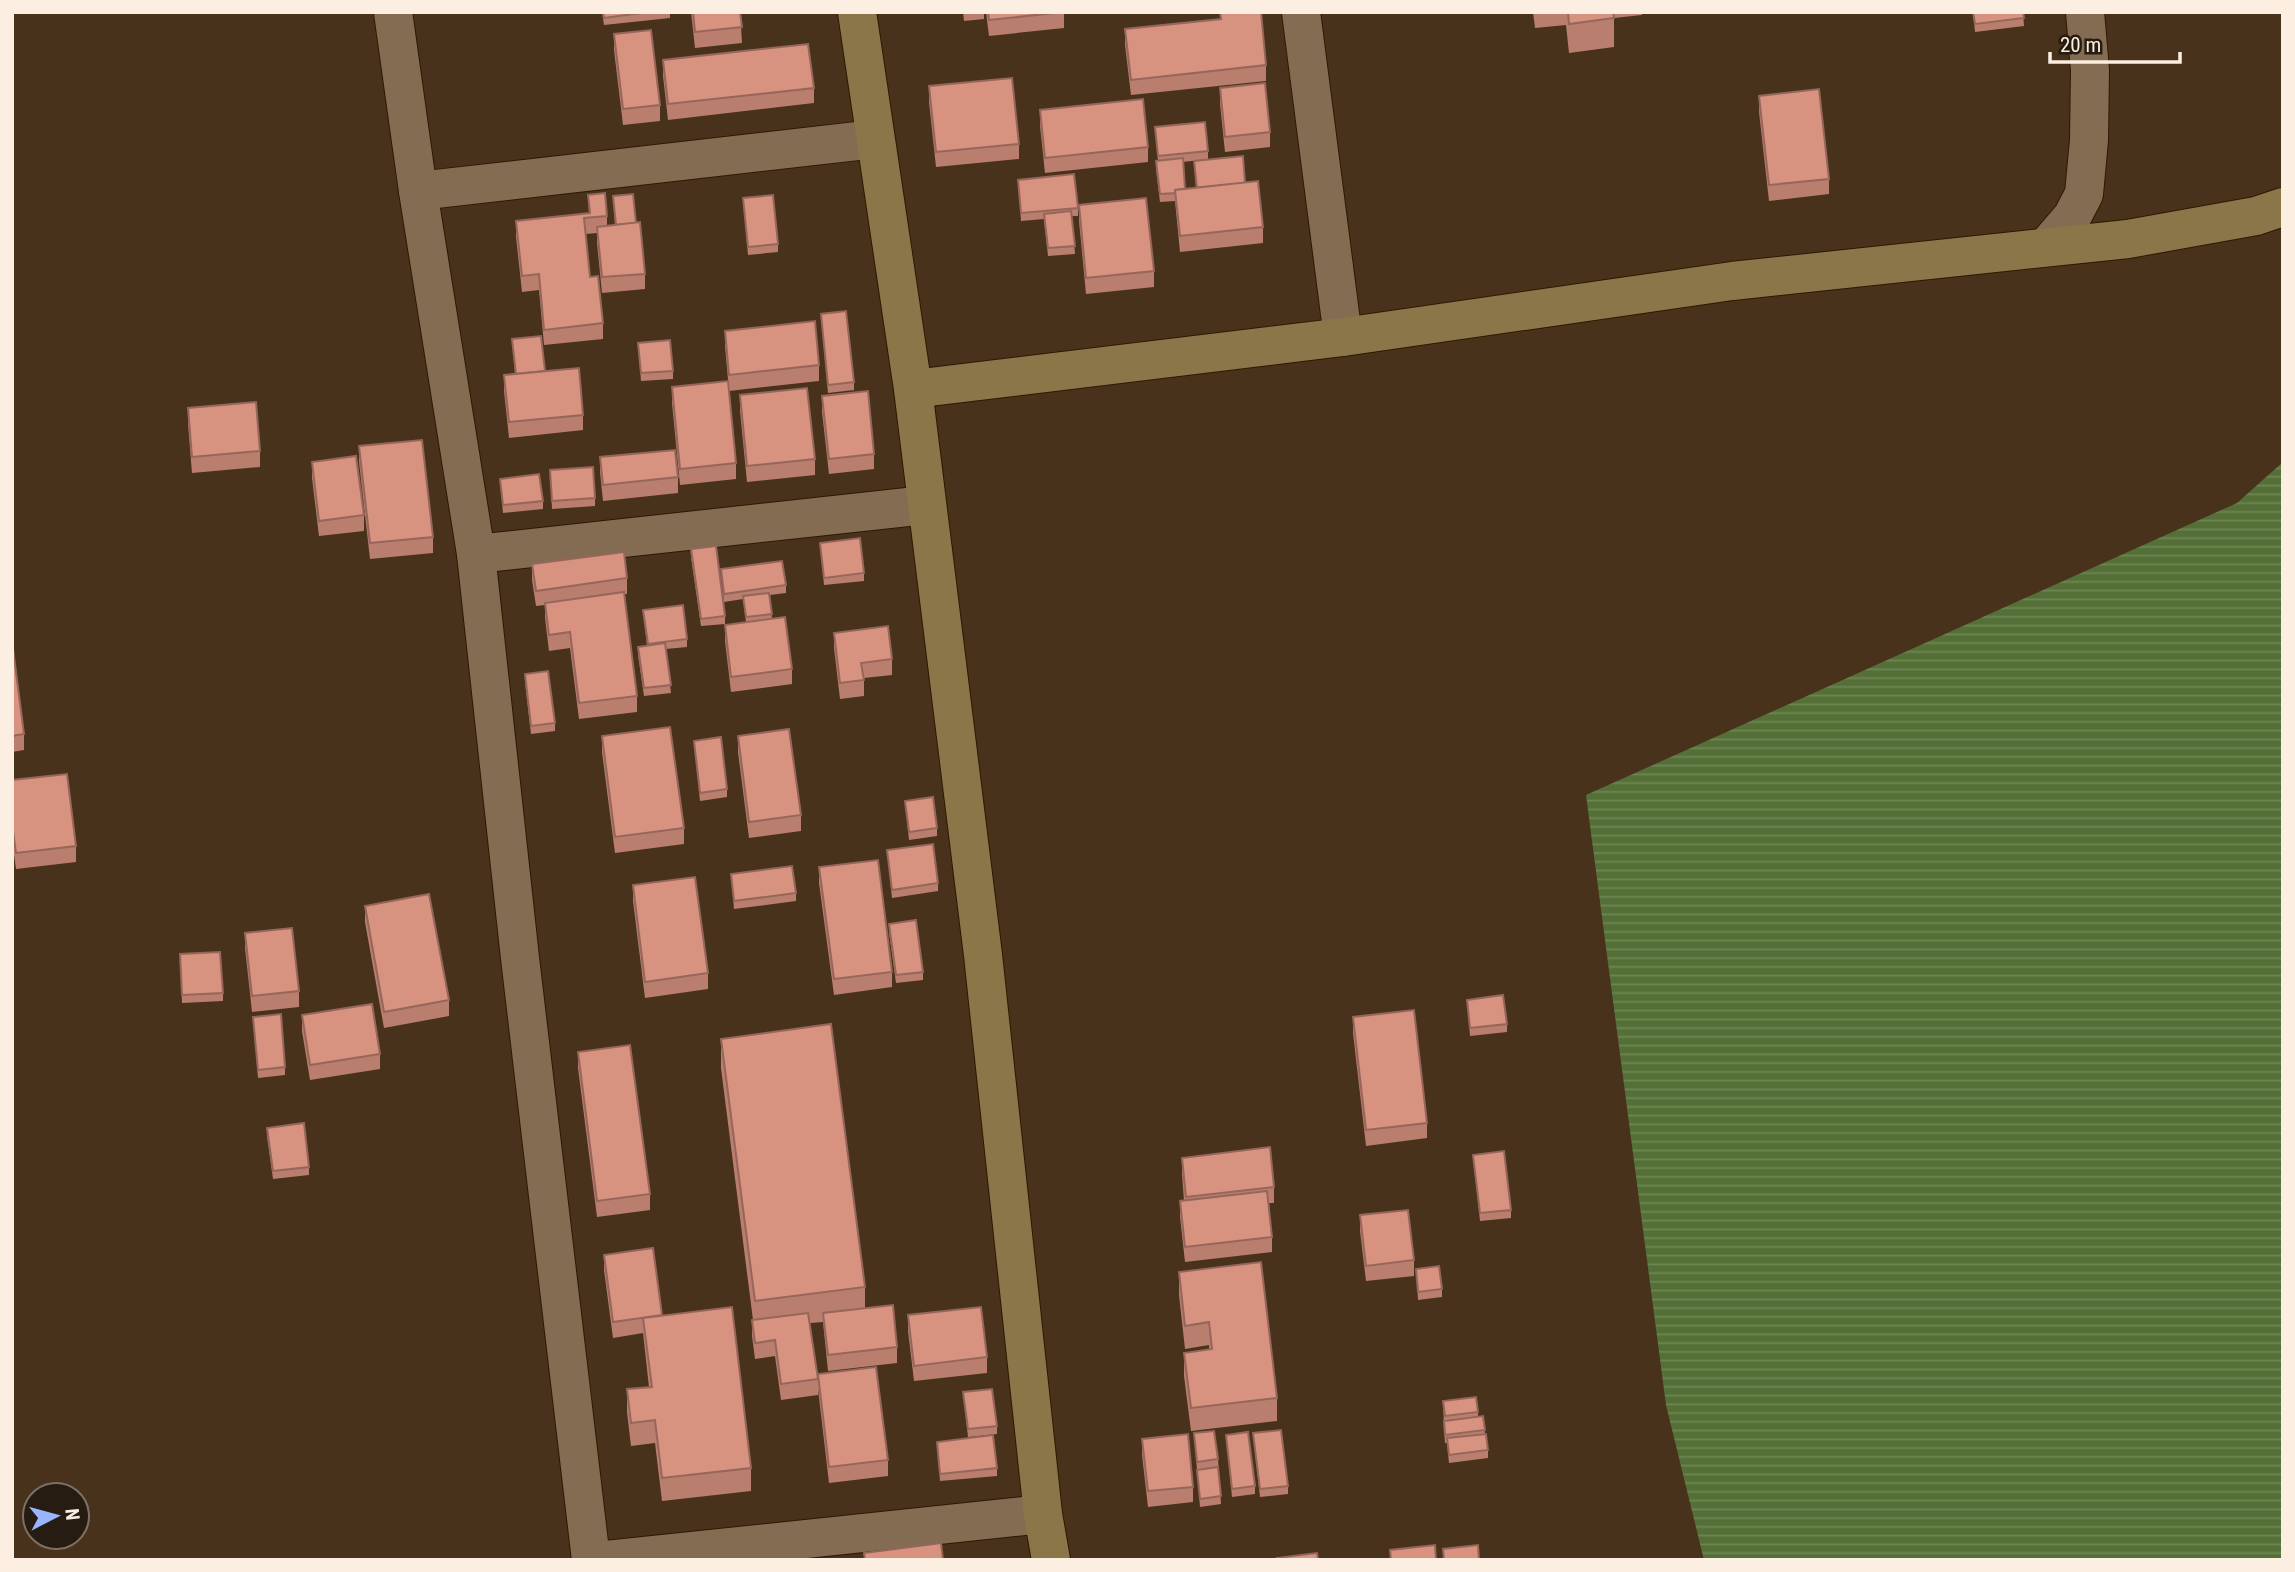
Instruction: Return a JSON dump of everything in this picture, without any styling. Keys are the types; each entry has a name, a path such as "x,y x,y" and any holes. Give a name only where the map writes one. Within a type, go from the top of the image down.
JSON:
{"street":[{"path":"393,12 418,191 476,554 518,945 591,1560"},
{"path":"857,12 913,388 983,955 1043,1514 1051,1560"},
{"path":"1301,12 1343,337"},
{"path":"2046,247 2072,217 2084,194 2090,70 2085,12"},
{"path":"418,191 875,139"},
{"path":"913,388 1343,337 1732,281 2128,239 2256,216 2283,207"},
{"path":"476,554 926,505"},
{"path":"606,1560 1043,1514"}],"shaded area":[{"path":"2283,462 2283,1560 1704,1560 1666,1405 1586,795 2237,503"}],"building":[{"path":"603,12 649,12 604,18"},
{"path":"693,12 740,12 742,27 695,32"},
{"path":"988,12 1064,12 989,20"},
{"path":"1220,12 1261,12 1266,65 1131,80 1125,29 1221,19"},
{"path":"1568,12 1613,12 1614,18 1569,24"},
{"path":"1973,12 2023,12 2024,18 1975,24"},
{"path":"651,30 660,105 623,109 614,34"},
{"path":"808,44 814,88 668,104 663,60"},
{"path":"1012,78 1019,144 936,152 929,86"},
{"path":"1265,83 1270,132 1225,137 1220,88"},
{"path":"1819,89 1829,179 1769,185 1759,96"},
{"path":"1143,99 1148,147 1045,158 1040,110"},
{"path":"1205,122 1208,151 1158,156 1155,127"},
{"path":"1243,156 1245,183 1197,188 1194,161"},
{"path":"1183,158 1185,189 1175,190 1176,193 1160,194 1156,161"},
{"path":"1074,174 1078,208 1021,213 1018,180"},
{"path":"1258,181 1263,227 1180,236 1175,190"},
{"path":"605,193 607,216 584,218 590,277 598,276 603,323 544,330 539,274 522,276 516,221 590,213 588,195"},
{"path":"633,194 636,223 616,225 613,196"},
{"path":"773,195 778,244 748,247 743,198"},
{"path":"1146,198 1154,271 1086,278 1079,205"},
{"path":"1071,211 1075,246 1048,248 1044,214"},
{"path":"640,222 645,274 602,277 597,227"},
{"path":"846,311 854,382 828,385 821,314"},
{"path":"815,321 819,365 729,375 725,331"},
{"path":"541,336 545,371 516,374 512,339"},
{"path":"670,340 673,371 641,373 638,343"},
{"path":"579,368 583,415 509,422 504,375"},
{"path":"728,381 736,463 680,469 672,387"},
{"path":"807,388 815,459 747,466 740,395"},
{"path":"868,391 874,454 829,459 822,396"},
{"path":"256,402 260,451 192,457 188,408"},
{"path":"422,440 433,537 370,543 359,446"},
{"path":"675,450 678,477 603,485 600,457"},
{"path":"356,456 364,515 319,521 312,462"},
{"path":"593,467 595,498 552,501 550,470"},
{"path":"539,474 543,501 503,505 500,479"},
{"path":"860,538 864,573 824,578 820,543"},
{"path":"716,546 725,616 701,619 691,549"},
{"path":"624,552 627,578 536,591 532,564"},
{"path":"782,561 786,585 724,594 721,569"},
{"path":"624,592 637,696 579,703 570,632 549,635 545,603"},
{"path":"769,593 772,614 746,617 743,596"},
{"path":"683,605 687,639 648,644 643,610"},
{"path":"785,617 792,669 731,677 725,625"},
{"path":"888,626 892,659 861,663 864,680 840,683 834,633"},
{"path":"12,641 24,734 12,736"},
{"path":"665,643 671,685 644,688 638,647"},
{"path":"548,671 555,723 531,726 525,674"},
{"path":"670,727 684,828 615,837 602,736"},
{"path":"789,729 801,815 749,822 738,736"},
{"path":"721,737 727,789 700,793 694,741"},
{"path":"67,774 76,846 16,853 12,824 12,780"},
{"path":"933,797 937,828 909,832 905,801"},
{"path":"933,844 938,883 892,890 887,850"},
{"path":"878,860 892,972 834,979 819,867"},
{"path":"792,866 796,893 734,901 731,874"},
{"path":"695,877 708,973 645,982 633,885"},
{"path":"429,894 449,1000 384,1012 365,906"},
{"path":"916,920 923,972 896,975 889,924"},
{"path":"292,928 299,991 252,996 245,933"},
{"path":"220,952 223,993 182,995 180,954"},
{"path":"1503,995 1507,1024 1470,1028 1467,1000"},
{"path":"372,1004 380,1054 310,1065 302,1015"},
{"path":"1414,1010 1427,1123 1366,1130 1353,1017"},
{"path":"281,1014 285,1067 258,1070 253,1017"},
{"path":"831,1024 865,1287 755,1301 721,1039"},
{"path":"630,1045 650,1194 597,1201 578,1052"},
{"path":"304,1123 309,1167 273,1171 267,1128"},
{"path":"1270,1147 1274,1187 1186,1197 1182,1158"},
{"path":"1504,1151 1511,1210 1480,1213 1473,1155"},
{"path":"1267,1191 1272,1237 1185,1247 1180,1201"},
{"path":"1408,1210 1414,1260 1366,1266 1360,1215"},
{"path":"653,1248 662,1315 613,1322 604,1255"},
{"path":"1261,1262 1277,1398 1191,1408 1184,1353 1212,1349 1209,1322 1185,1326 1179,1272"},
{"path":"1439,1266 1442,1289 1418,1292 1416,1269"},
{"path":"893,1305 897,1347 828,1355 823,1313"},
{"path":"732,1307 751,1468 662,1478 655,1420 631,1423 627,1389 652,1387 643,1318"},
{"path":"981,1307 987,1357 914,1366 908,1315"},
{"path":"808,1313 818,1379 781,1384 775,1340 755,1343 752,1320"},
{"path":"876,1367 888,1460 829,1467 818,1374"},
{"path":"992,1389 997,1426 968,1429 963,1392"},
{"path":"1476,1397 1478,1412 1445,1416 1443,1401"},
{"path":"1483,1416 1485,1430 1445,1435 1444,1421"},
{"path":"1281,1430 1288,1486 1260,1489 1253,1433"},
{"path":"1214,1431 1218,1459 1197,1462 1194,1433"},
{"path":"1248,1432 1255,1486 1232,1489 1226,1435"},
{"path":"1188,1434 1193,1487 1148,1491 1142,1439"},
{"path":"1486,1434 1488,1450 1449,1455 1447,1438"},
{"path":"993,1435 997,1468 940,1474 937,1442"},
{"path":"1218,1467 1221,1496 1200,1499 1197,1470"},
{"path":"941,1543 943,1560 865,1560 864,1553"},
{"path":"1435,1545 1436,1560 1391,1560 1390,1550"},
{"path":"1478,1545 1479,1560 1444,1560 1443,1549"},
{"path":"1317,1553 1318,1560 1277,1558"}]}
